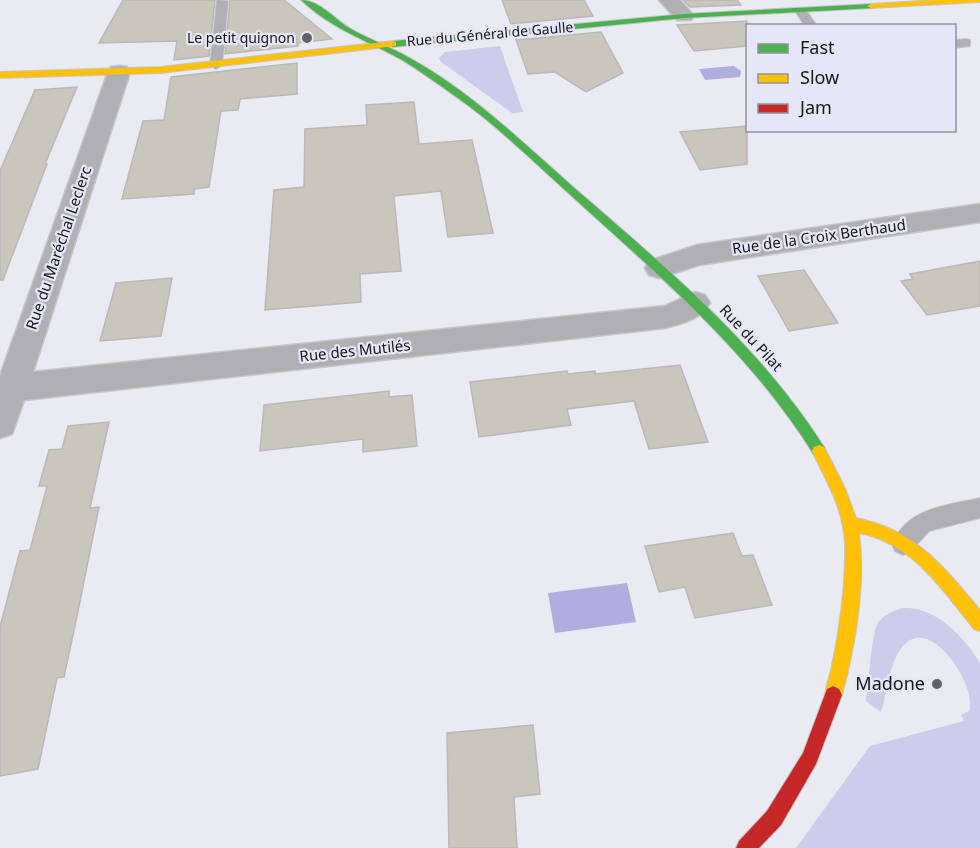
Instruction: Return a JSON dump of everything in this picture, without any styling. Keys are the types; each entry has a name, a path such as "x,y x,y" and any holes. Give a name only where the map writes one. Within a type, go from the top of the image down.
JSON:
{"street":[{"name":"Rue du Pilat","path":"305,0 346,30 379,45 428,73 461,96 659,268 756,365 799,419 830,470 850,524 852,573 846,627 834,691 810,758 774,818 746,848"},
{"path":"669,0 684,16"},
{"name":"Rue du Général de Gaulle","path":"0,75 119,72 216,65 379,45 684,16 980,0"},
{"name":"Rue du Maréchal Leclerc","path":"0,424 6,389 119,72"},
{"name":"Rue de la Croix Berthaud","path":"659,268 698,255 980,213"},
{"name":"Rue des Mutilés","path":"6,389 665,317 682,312 695,303"},
{"path":"850,524 887,534 913,551 980,623"}],"lane":[{"path":"216,65 222,1"},
{"path":"801,11 809,24"},
{"path":"903,544 923,522 980,508"}],"shaded area":[{"path":"500,46 523,112 512,113 441,62 439,58 445,52"},
{"path":"734,66 741,71 740,77 705,80 699,69"},
{"path":"627,583 636,622 555,633 548,593"},
{"path":"902,608 926,612 937,617 957,633 980,663 980,848 796,848 870,746 964,721 961,715 969,711 970,700 967,687 951,659 940,647 928,640 917,638 906,643 896,657 881,712 866,701 872,648 878,623 892,612"}],"building":[{"path":"123,0 215,0 209,56 174,60 177,41 99,43"},
{"path":"230,0 284,0 332,39 298,43 298,46 225,54"},
{"path":"502,0 584,0 593,16 511,24"},
{"path":"683,0 737,0 741,5 690,7"},
{"path":"747,21 746,46 694,51 677,25"},
{"path":"601,32 623,73 586,92 555,72 528,74 516,40"},
{"path":"297,63 297,94 240,99 238,110 221,111 209,187 194,189 194,194 122,199 143,121 164,120 171,77"},
{"path":"77,87 45,164 47,164 3,280 0,280 0,171 35,90"},
{"path":"414,102 419,144 472,140 493,233 448,237 441,191 394,196 401,271 360,274 361,302 265,310 274,190 304,187 305,129 367,125 366,105"},
{"path":"746,126 747,164 700,170 680,132"},
{"path":"980,261 980,306 927,315 901,281 913,279 910,274"},
{"path":"804,270 838,323 789,331 758,276"},
{"path":"172,278 161,336 100,341 116,283"},
{"path":"680,365 708,442 649,449 634,401 567,409 571,425 479,437 470,382 567,371 568,374 595,371 595,374"},
{"path":"389,391 389,397 412,395 417,446 363,452 363,439 260,451 264,405"},
{"path":"109,422 90,508 99,507 77,616 64,677 57,678 38,769 0,776 0,627 20,551 30,550 47,486 39,486 49,450 62,449 68,426"},
{"path":"733,533 742,556 753,555 772,605 695,618 685,587 659,592 645,546"},
{"path":"533,725 540,794 514,797 517,848 449,848 447,733"}],"traffic: fast":[{"path":"305,0 346,30 406,59 461,96 520,145 659,268 756,365 799,419 819,451"},
{"path":"393,44 684,16 871,6"}],"traffic: slow":[{"path":"871,6 980,0"},
{"path":"0,75 160,70 393,44"},
{"path":"819,451 844,504 852,539 849,609 842,658 833,695"},
{"path":"850,524 886,533 914,550 938,572 980,623"}],"traffic: jam":[{"path":"746,848 774,818 810,758 833,695"}],"place":[{"name":"Le petit quignon","path":"307,38"},
{"name":"Madone","path":"937,684"}]}
